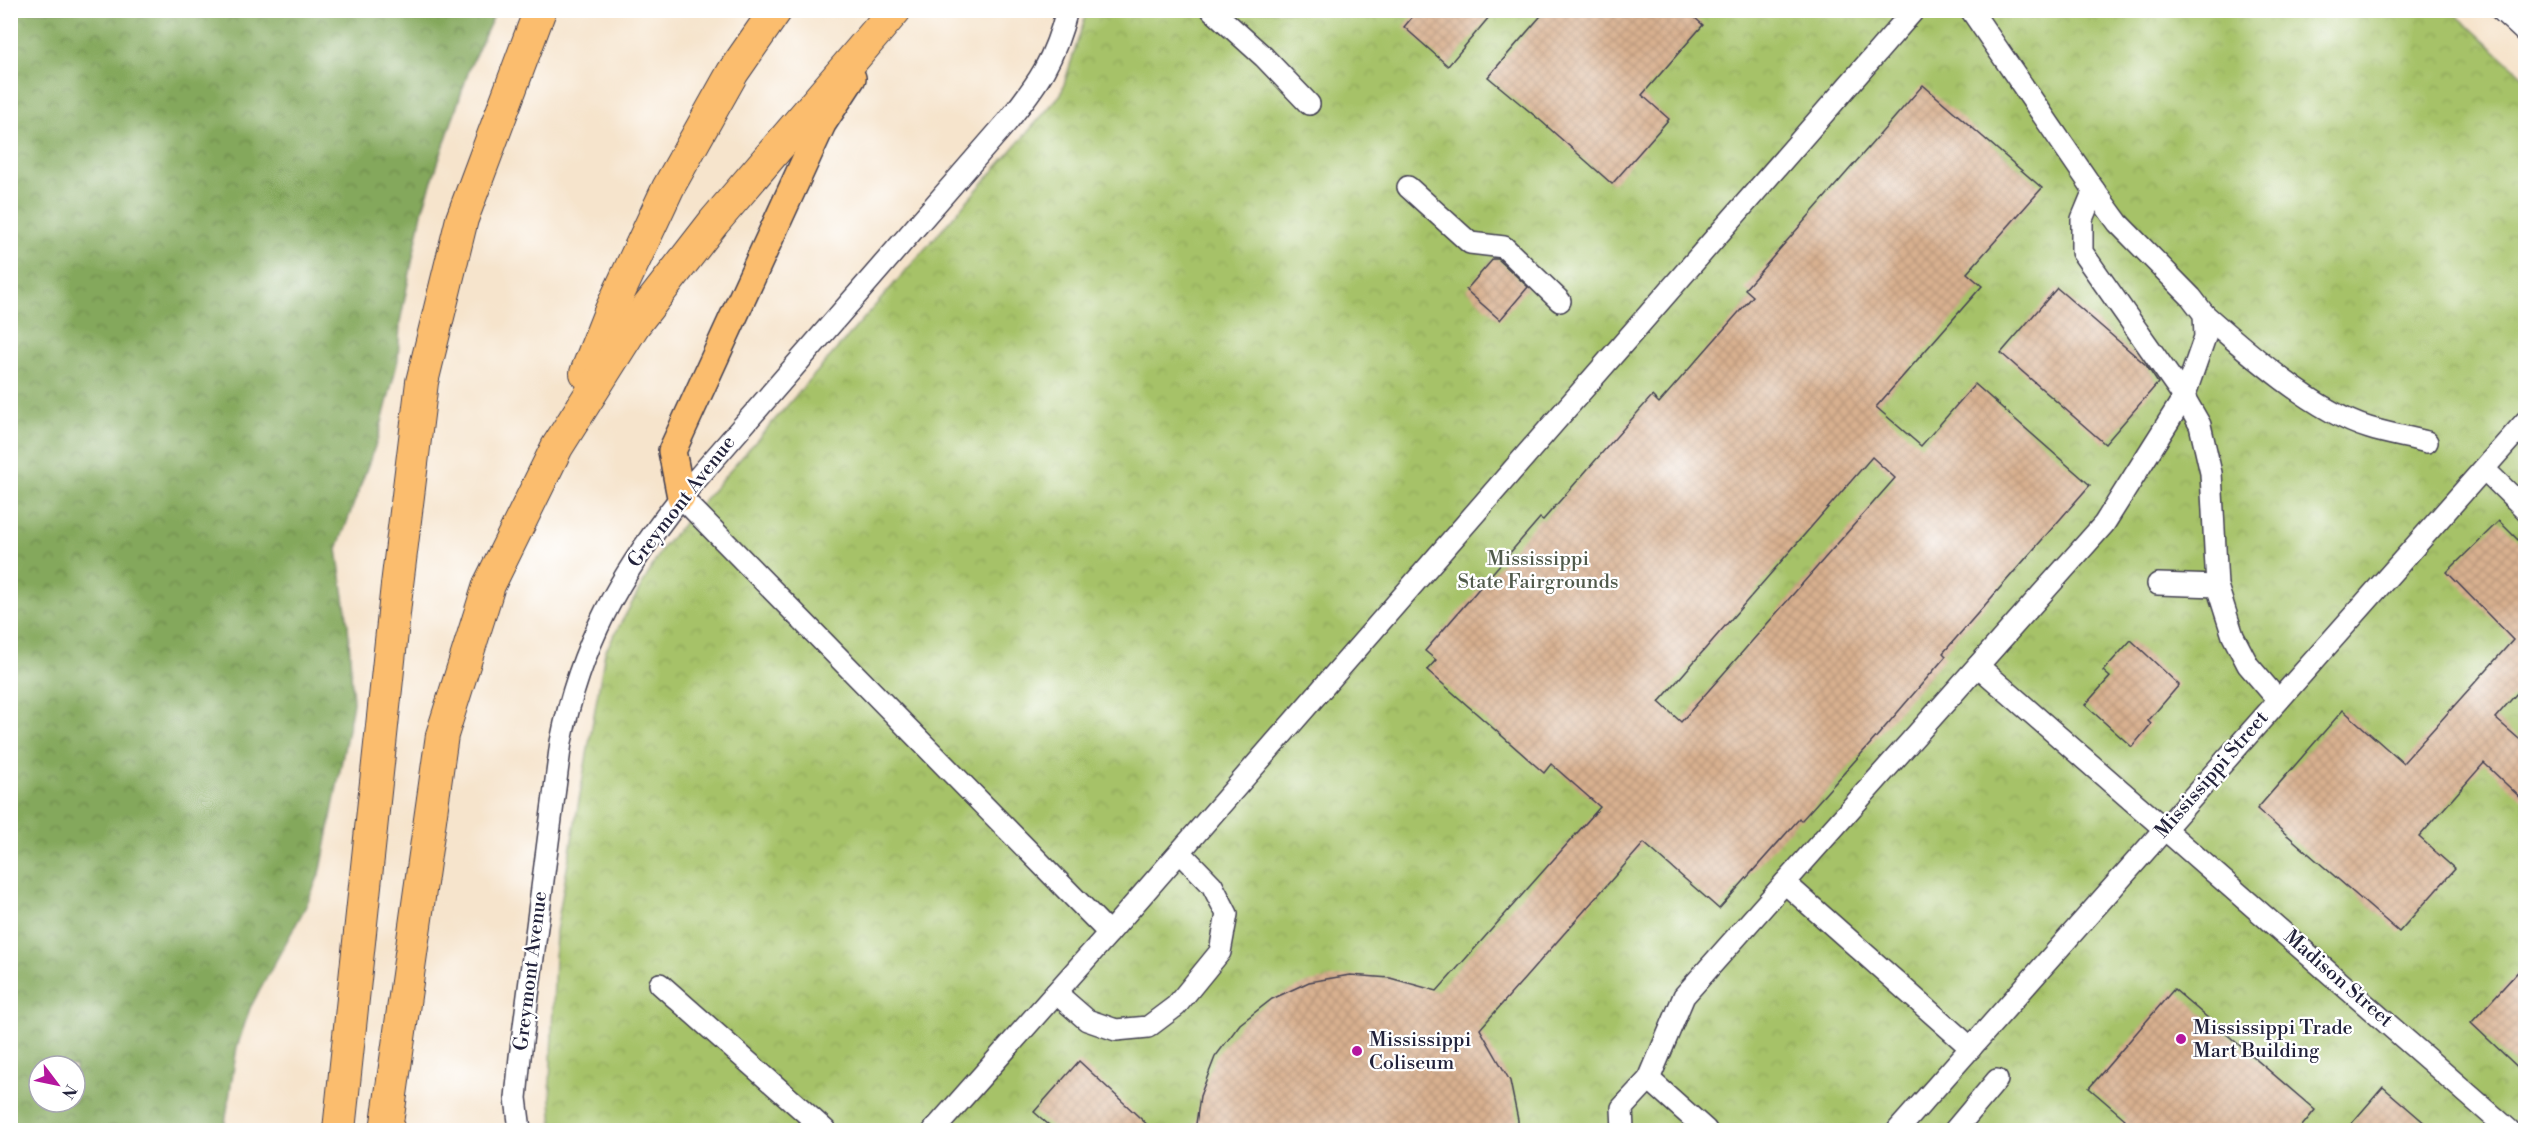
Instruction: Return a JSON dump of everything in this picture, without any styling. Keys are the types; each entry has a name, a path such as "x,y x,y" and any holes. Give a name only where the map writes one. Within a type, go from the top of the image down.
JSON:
{"highway":[{"path":"339,1131 397,585 422,382 462,219 540,10"},
{"path":"386,1131 442,735 489,585 557,447 610,312 668,189 734,72 776,10"},
{"path":"557,447 634,325 714,222 895,10"},
{"path":"397,1051 398,1131"},
{"path":"326,1131 345,1076"}],"main road":[{"path":"681,497 672,451 822,124 895,10"}],"street":[{"name":"Greymont Avenue","path":"520,1131 516,1098 520,1057 561,742 568,704 578,671 616,589 641,549 681,497 1039,82 1056,50 1067,10"},
{"path":"1212,10 1264,57 1310,104"},
{"path":"934,1131 1914,10"},
{"path":"1971,10 2118,223 2191,297 2204,314 2242,348 2329,411 2368,428 2427,442"},
{"path":"2501,10 2526,33"},
{"path":"1408,187 1470,243 1504,247 1560,301"},
{"path":"2094,190 2082,219 2082,252 2184,397 2200,425 2211,473 2217,586 2233,636 2248,665 2278,700"},
{"path":"1623,1131 1622,1108 1649,1079 1684,996 2104,524 2184,397 2205,338 2204,314"},
{"name":"Mississippi Street","path":"1898,1131 2526,421"},
{"path":"2484,469 2526,510"},
{"path":"681,497 1109,933"},
{"path":"2158,584 2217,586"},
{"name":"Madison Street","path":"1978,666 2509,1131"},
{"path":"1056,993 1088,1020 1116,1030 1148,1027 1176,1006 1220,952 1227,914 1212,885 1180,852"},
{"path":"1785,883 1971,1048"},
{"path":"660,984 825,1131"},
{"path":"1649,1079 1706,1131"},
{"path":"1955,1131 1997,1080"}],"green space":[{"name":"Mississippi State Fairgrounds","path":"2451,10 2525,78 2525,1130 553,1130 550,1084 556,931 605,652 663,547 1061,94 1087,11"},
{"path":"10,11 496,11 470,67 423,208 400,322 398,360 378,438 337,549 348,624 353,703 321,870 306,906 250,1008 237,1047 224,1130 11,1130"}],"building":[{"path":"1418,10 1495,10 1448,66 1404,27"},
{"path":"1546,10 1686,10 1703,25 1642,95 1669,119 1612,184 1488,77"},
{"path":"1923,85 2042,188 1967,273 1982,286 1876,407 1921,446 1975,384 2090,485 1943,653 1946,656 1879,734 1719,909 1644,843 1480,1029 1510,1081 1518,1131 1195,1131 1200,1096 1215,1057 1240,1024 1272,999 1309,982 1350,975 1390,978 1437,991 1600,807 1551,764 1544,773 1427,670 1436,660 1425,651 1540,518 1543,520 1652,396 1659,403 1753,296 1745,289","holes":["1872,457 1895,478 1681,722 1659,702"]},
{"path":"1493,259 1498,259 1528,287 1500,320 1466,290"},
{"path":"2057,288 2146,365 2158,383 2105,444 2001,353"},
{"path":"2499,521 2526,548 2526,683 2495,718 2526,745 2526,803 2484,763 2419,837 2455,869 2399,932 2257,809 2343,710 2403,763 2513,640 2447,572"},
{"path":"2131,640 2179,685 2148,721 2151,724 2132,747 2085,705 2110,677 2103,671"},
{"path":"2526,963 2526,1075 2471,1023"},
{"name":"Mississippi Trade Mart Building","path":"2174,989 2315,1110 2298,1131 2115,1131 2125,1119 2089,1088"},
{"path":"1079,1061 1154,1131 1056,1131 1034,1112"},
{"name":"Mississippi Trade Mart Building","path":"2383,1087 2434,1131 2345,1131"}],"place":[{"name":"Mississippi Trade Mart Building","path":"2181,1039"},
{"name":"Mississippi Coliseum","path":"1357,1051"}]}
